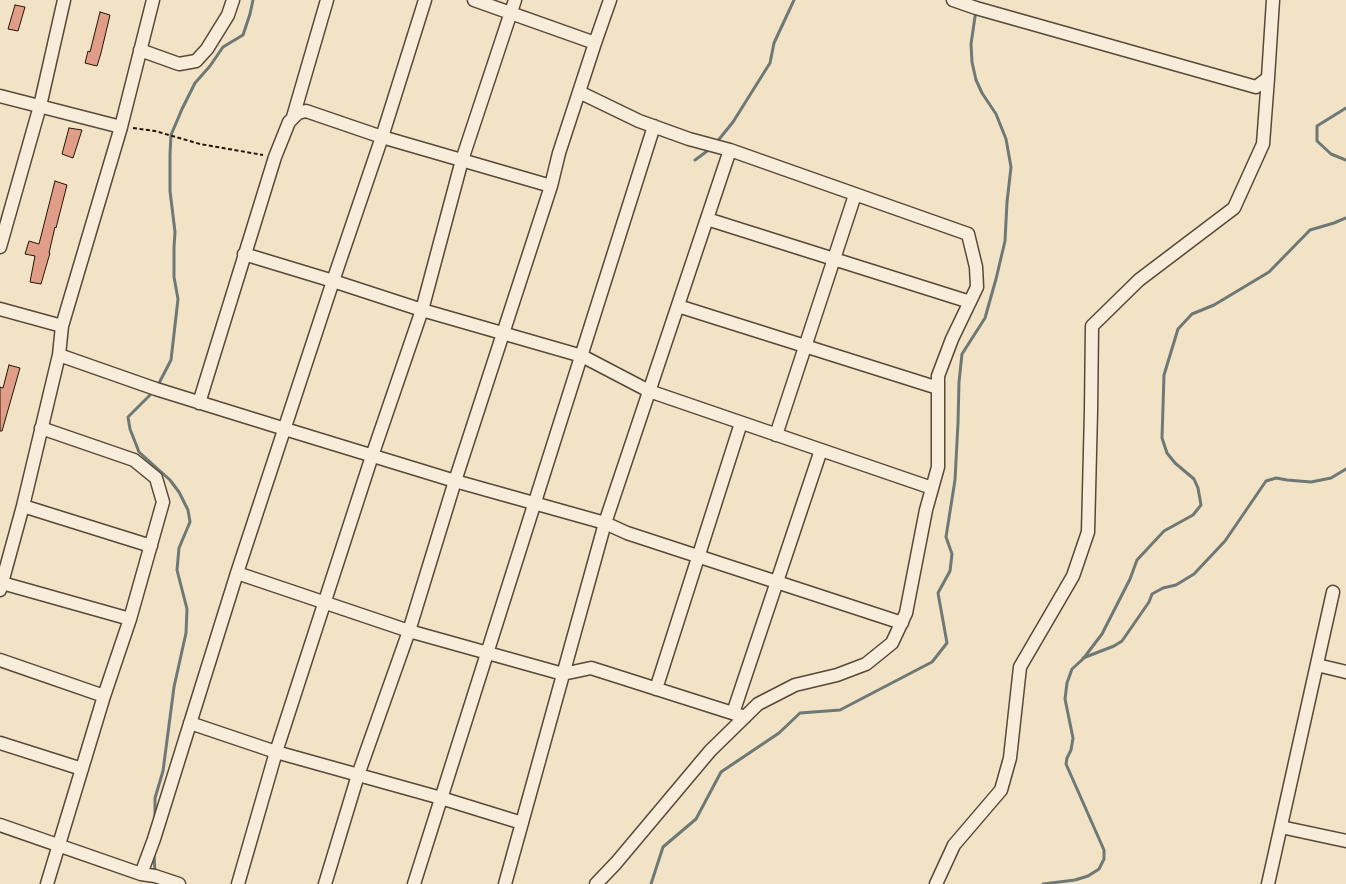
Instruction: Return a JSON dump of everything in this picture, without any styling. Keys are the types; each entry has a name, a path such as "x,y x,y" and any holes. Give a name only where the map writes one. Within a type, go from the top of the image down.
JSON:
{"street":[{"path":"0,247 40,106 64,0"},
{"path":"130,619 1,586 6,545 23,506 59,354 62,326 121,127 153,0"},
{"path":"140,50 179,64 196,61 207,49 228,14 233,0"},
{"path":"293,117 328,0"},
{"path":"142,874 237,573 382,137 425,0"},
{"path":"474,0 594,43"},
{"path":"238,884 276,752 372,456 422,310 462,160 515,0"},
{"path":"325,884 358,775 409,631 502,333 551,186 559,153 594,43 610,0"},
{"path":"953,0 1256,88 1268,78"},
{"path":"936,884 954,845 1001,790 1010,758 1020,667 1072,576 1088,532 1092,326 1139,280 1234,208 1263,144 1273,0"},
{"path":"579,92 639,121 689,139 730,150 968,234 976,267 977,287 952,339 938,376 938,467 926,510 906,613 892,643 866,664 837,675 795,685 739,715 616,863 596,884"},
{"path":"0,96 121,127"},
{"path":"199,403 275,157 289,122 298,112 306,111 382,137 551,186"},
{"path":"414,884 654,126"},
{"path":"505,884 605,523 730,150"},
{"path":"776,435 855,195"},
{"path":"707,219 970,302"},
{"path":"244,254 422,310 582,356 649,391 932,488"},
{"path":"678,306 938,388"},
{"path":"0,309 62,326"},
{"path":"59,354 199,403 455,481 605,523 627,533 698,557 902,623"},
{"path":"656,689 741,423"},
{"path":"41,428 134,460 156,478 164,502 130,619 104,696 47,884"},
{"path":"739,715 777,582 821,450"},
{"path":"23,506 151,546"},
{"path":"237,573 409,631 563,674 591,668 739,715"},
{"path":"1268,884 1333,592"},
{"path":"0,660 104,696"},
{"path":"1317,665 1346,672"},
{"path":"190,723 276,752 441,798 522,823"},
{"path":"0,742 82,769"},
{"path":"0,825 142,874 180,884"},
{"path":"1281,827 1346,840"}],"path":[{"path":"121,127 155,132 200,144 275,157"}],"building":[{"path":"15,5 25,7 18,31 8,29"},
{"path":"100,12 110,15 97,66 85,63 88,51 90,52"},
{"path":"69,128 82,130 73,158 62,154"},
{"path":"55,181 67,185 41,284 30,282 35,256 25,254 29,241 39,244"},
{"path":"9,365 20,368 2,431 0,431 0,387 3,388"}],"waterway":[{"path":"157,387 171,360 178,299 174,277 175,232 170,191 171,135 195,83 223,47 243,35 253,0"},
{"path":"716,143 733,122 770,63 774,43 794,0"},
{"path":"651,884 663,847 696,819 721,772 779,733 800,713 840,710 932,662 947,643 938,593 950,571 952,554 946,537 955,480 962,354 985,318 996,279 1005,241 1011,167 1006,139 996,114 976,80 971,44 976,10"},
{"path":"1346,108 1317,126 1317,141 1331,154 1346,160"},
{"path":"695,160 710,149"},
{"path":"1043,884 1075,880 1088,876 1099,869 1104,859 1104,850 1066,764 1073,738 1065,699 1067,683 1072,669 1083,659 1102,634 1130,579 1137,560 1164,531 1193,515 1201,505 1198,488 1194,479 1175,463 1167,453 1162,438 1164,375 1178,329 1192,314 1214,305 1269,272 1310,230 1346,218"},
{"path":"153,392 128,417 130,429 139,452 170,480 179,492 188,510 190,522 179,548 177,570 187,609 186,633 174,687 163,771 155,798 155,818"},
{"path":"1083,658 1122,641 1149,602 1152,594 1163,588 1176,585 1194,574 1225,541 1266,481 1276,478 1311,482 1331,478 1346,469"},
{"path":"154,854 155,873"}]}
